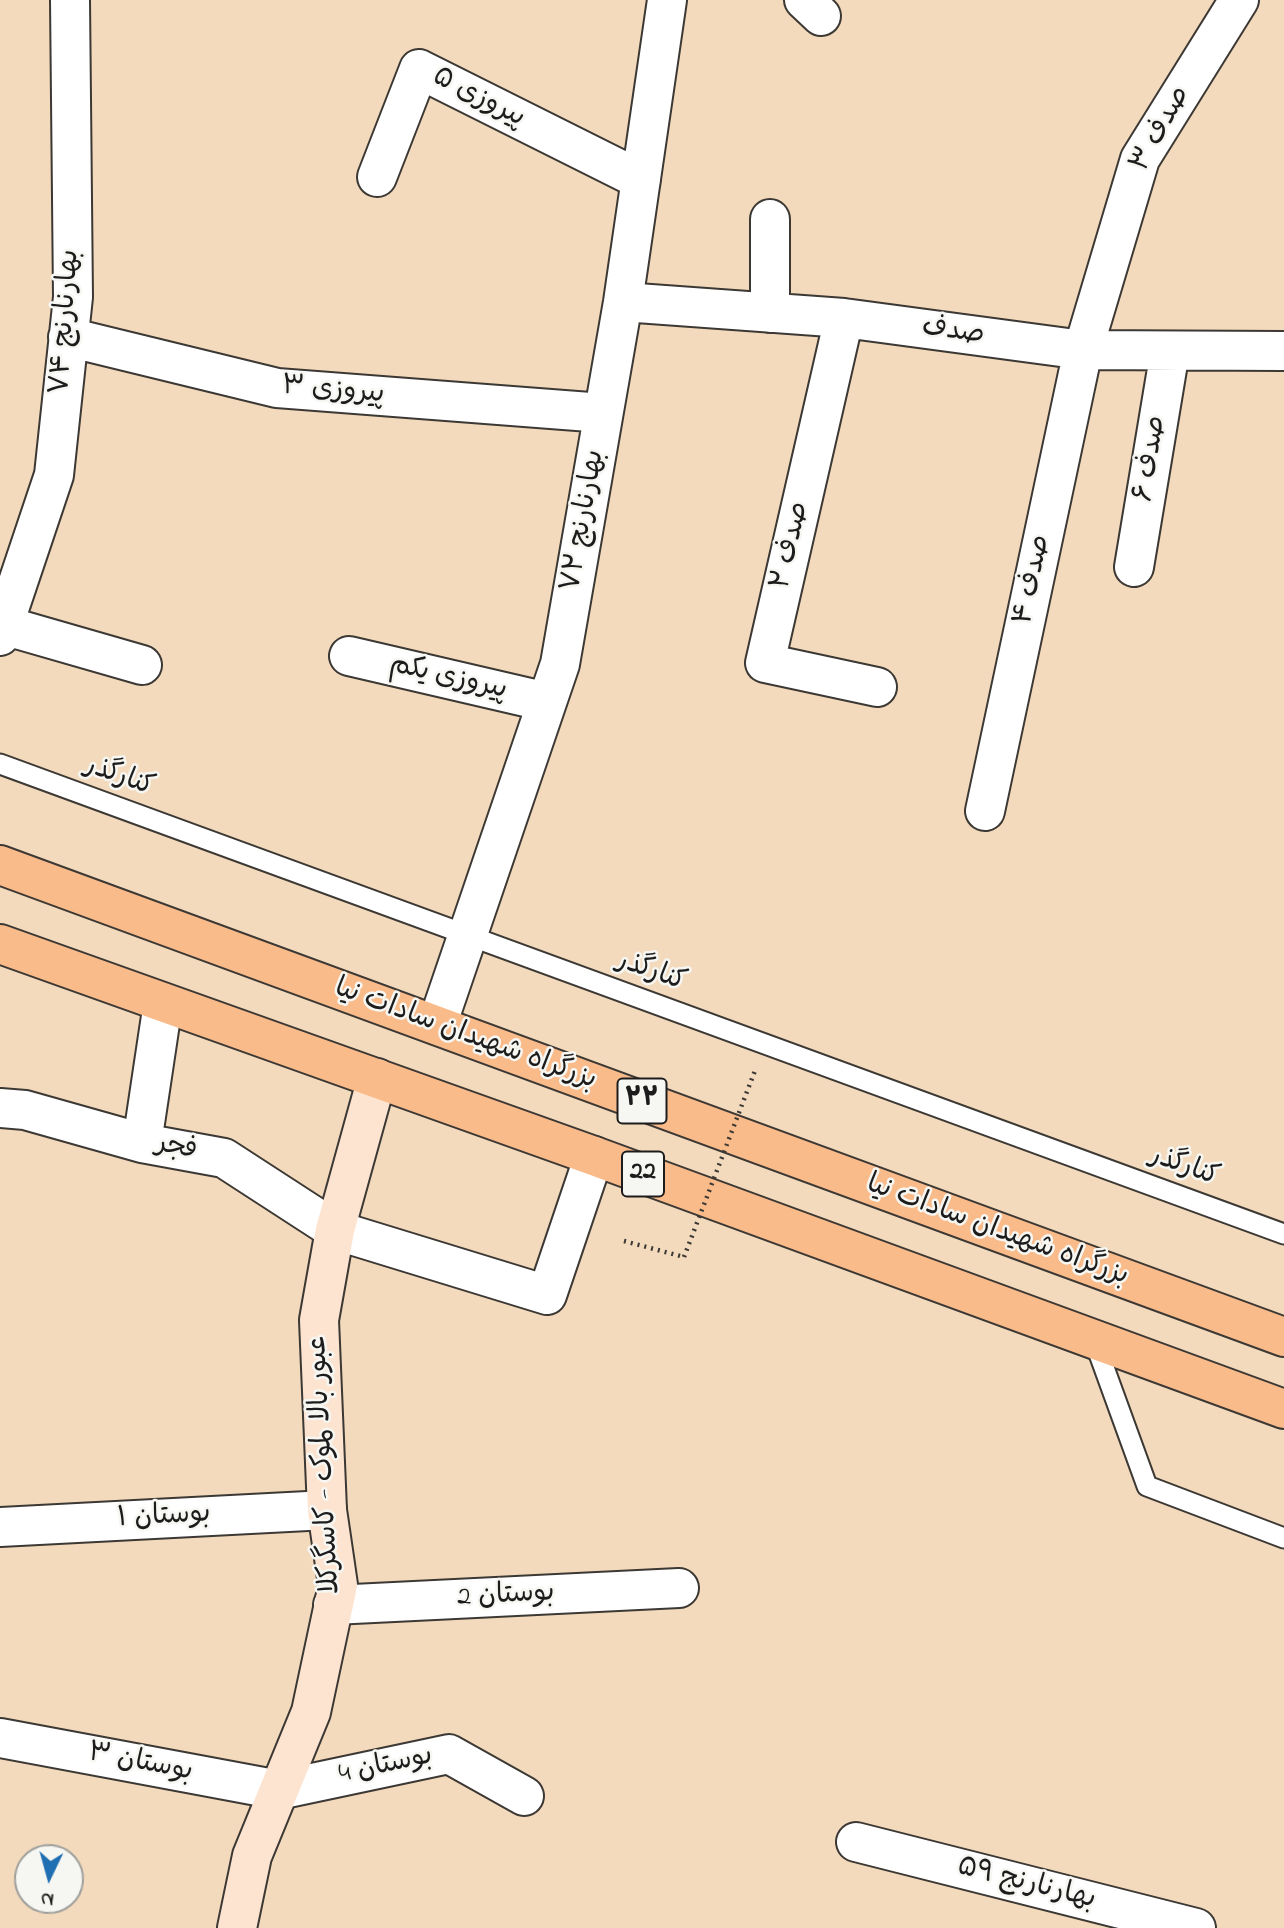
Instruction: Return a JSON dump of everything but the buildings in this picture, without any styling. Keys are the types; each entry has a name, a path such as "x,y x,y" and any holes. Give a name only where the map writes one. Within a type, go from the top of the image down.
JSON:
{"highway":[{"name":"بزرگراه شهیدان سادات نیا","path":"0,864 1284,1337"},
{"name":"22","path":"0,944 594,1156 1284,1409"}],"street":[{"name":"بهارنارنج ۷۴","path":"2,631 54,475 73,297 70,0"},
{"name":"بهارنارنج ۷۲","path":"437,1025 560,664 623,302 667,0"},
{"name":"صدف ۳","path":"1083,350 1140,159 1240,0"},
{"name":"پیروزی ۵","path":"377,177 419,69 640,180"},
{"path":"770,219 770,313"},
{"name":"صدف","path":"623,302 844,318 1083,350 1284,351"},
{"name":"صدف ۲","path":"844,318 765,663 877,687"},
{"name":"پیروزی ۳","path":"68,337 277,388 603,413"},
{"name":"صدف ۴","path":"985,811 1083,350"},
{"name":"صدف ۶","path":"1134,567 1170,351"},
{"path":"2,631 142,665"},
{"name":"پیروزی یکم","path":"349,656 547,702"},
{"path":"142,1143 163,1003"},
{"name":"عبور بالا لموک - کاسگرکلا","path":"237,1928 252,1856 311,1712 338,1585 327,1510 319,1320 335,1230 377,1078"},
{"name":"فجر","path":"0,1108 25,1110 142,1143 224,1158 335,1230 547,1295 594,1156"},
{"name":"بوستان ۱","path":"0,1527 327,1510"},
{"name":"بوستان 2","path":"333,1605 679,1588"},
{"name":"بوستان ۳","path":"0,1738 279,1790"},
{"name":"بوستان 4","path":"279,1790 449,1754 524,1796"},
{"name":"بهارنارنج ۵۹","path":"856,1842 1196,1928"}],"lane":[{"name":"کنارگذر","path":"0,764 1284,1234"},
{"path":"1094,1339 1147,1486 1284,1538"}],"path":[{"path":"624,1241 684,1257 756,1068"}]}
